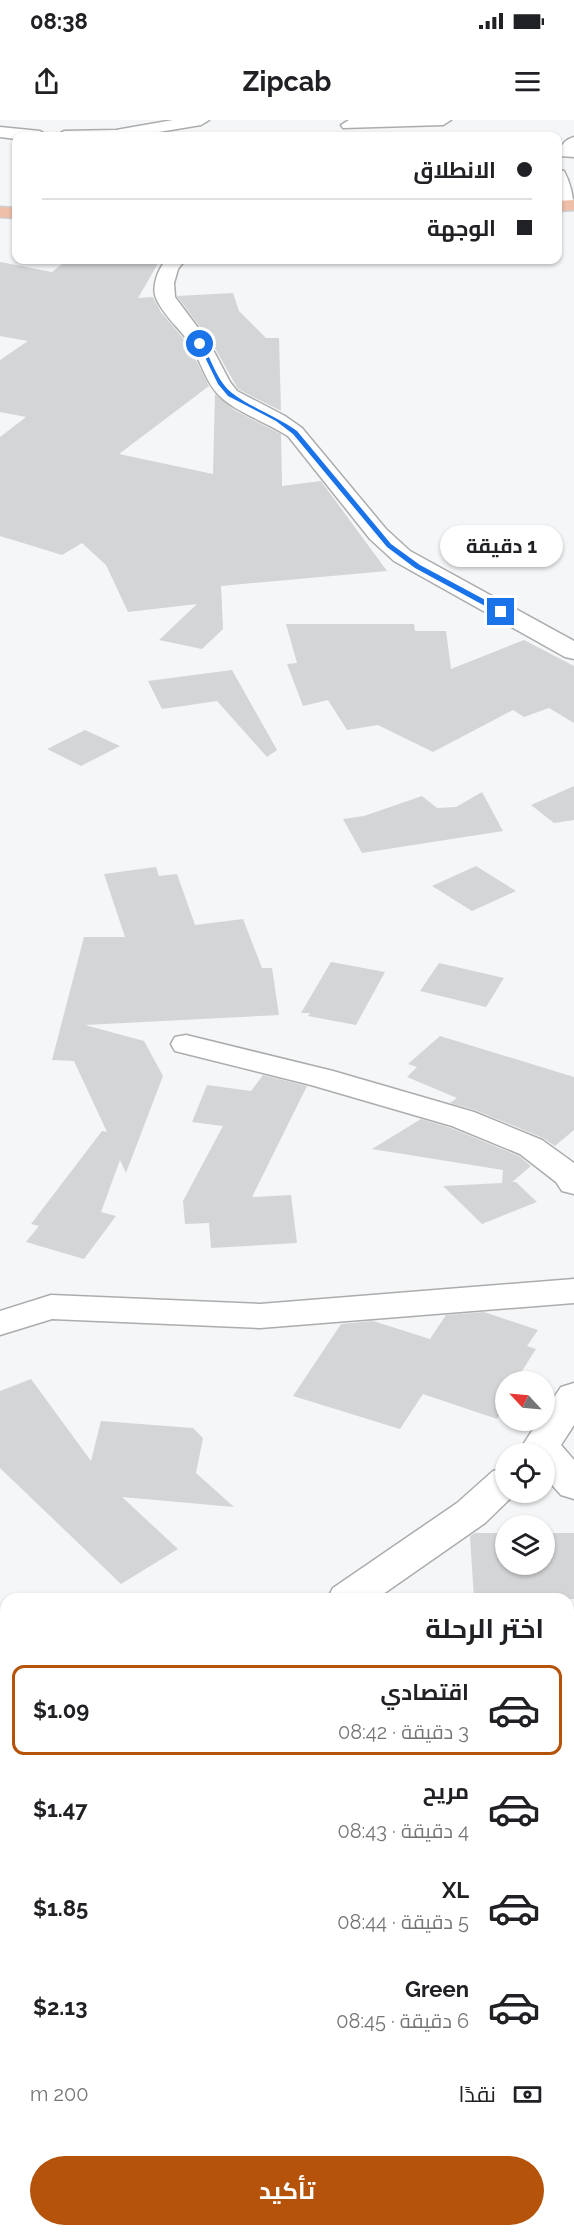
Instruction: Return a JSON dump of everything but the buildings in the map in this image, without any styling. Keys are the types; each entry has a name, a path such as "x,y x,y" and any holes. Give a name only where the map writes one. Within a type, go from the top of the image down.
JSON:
{"street":[{"path":"133,132 201,120"},
{"path":"349,125 443,120"},
{"path":"562,190 566,206"},
{"path":"172,264 166,275 165,297 200,344 221,384 230,395 278,420 295,432 378,534 402,556 574,652"},
{"path":"186,1044 322,1078 463,1119 531,1147 568,1175 574,1184"},
{"path":"0,1323 51,1307 260,1316 574,1291"},
{"path":"543,1443 574,1396"},
{"path":"555,1467 574,1485"},
{"path":"356,1593 471,1513 495,1491"}],"route":[{"path":"200,344 221,384 230,395 288,426 306,442 389,545 418,566 501,612"}]}
